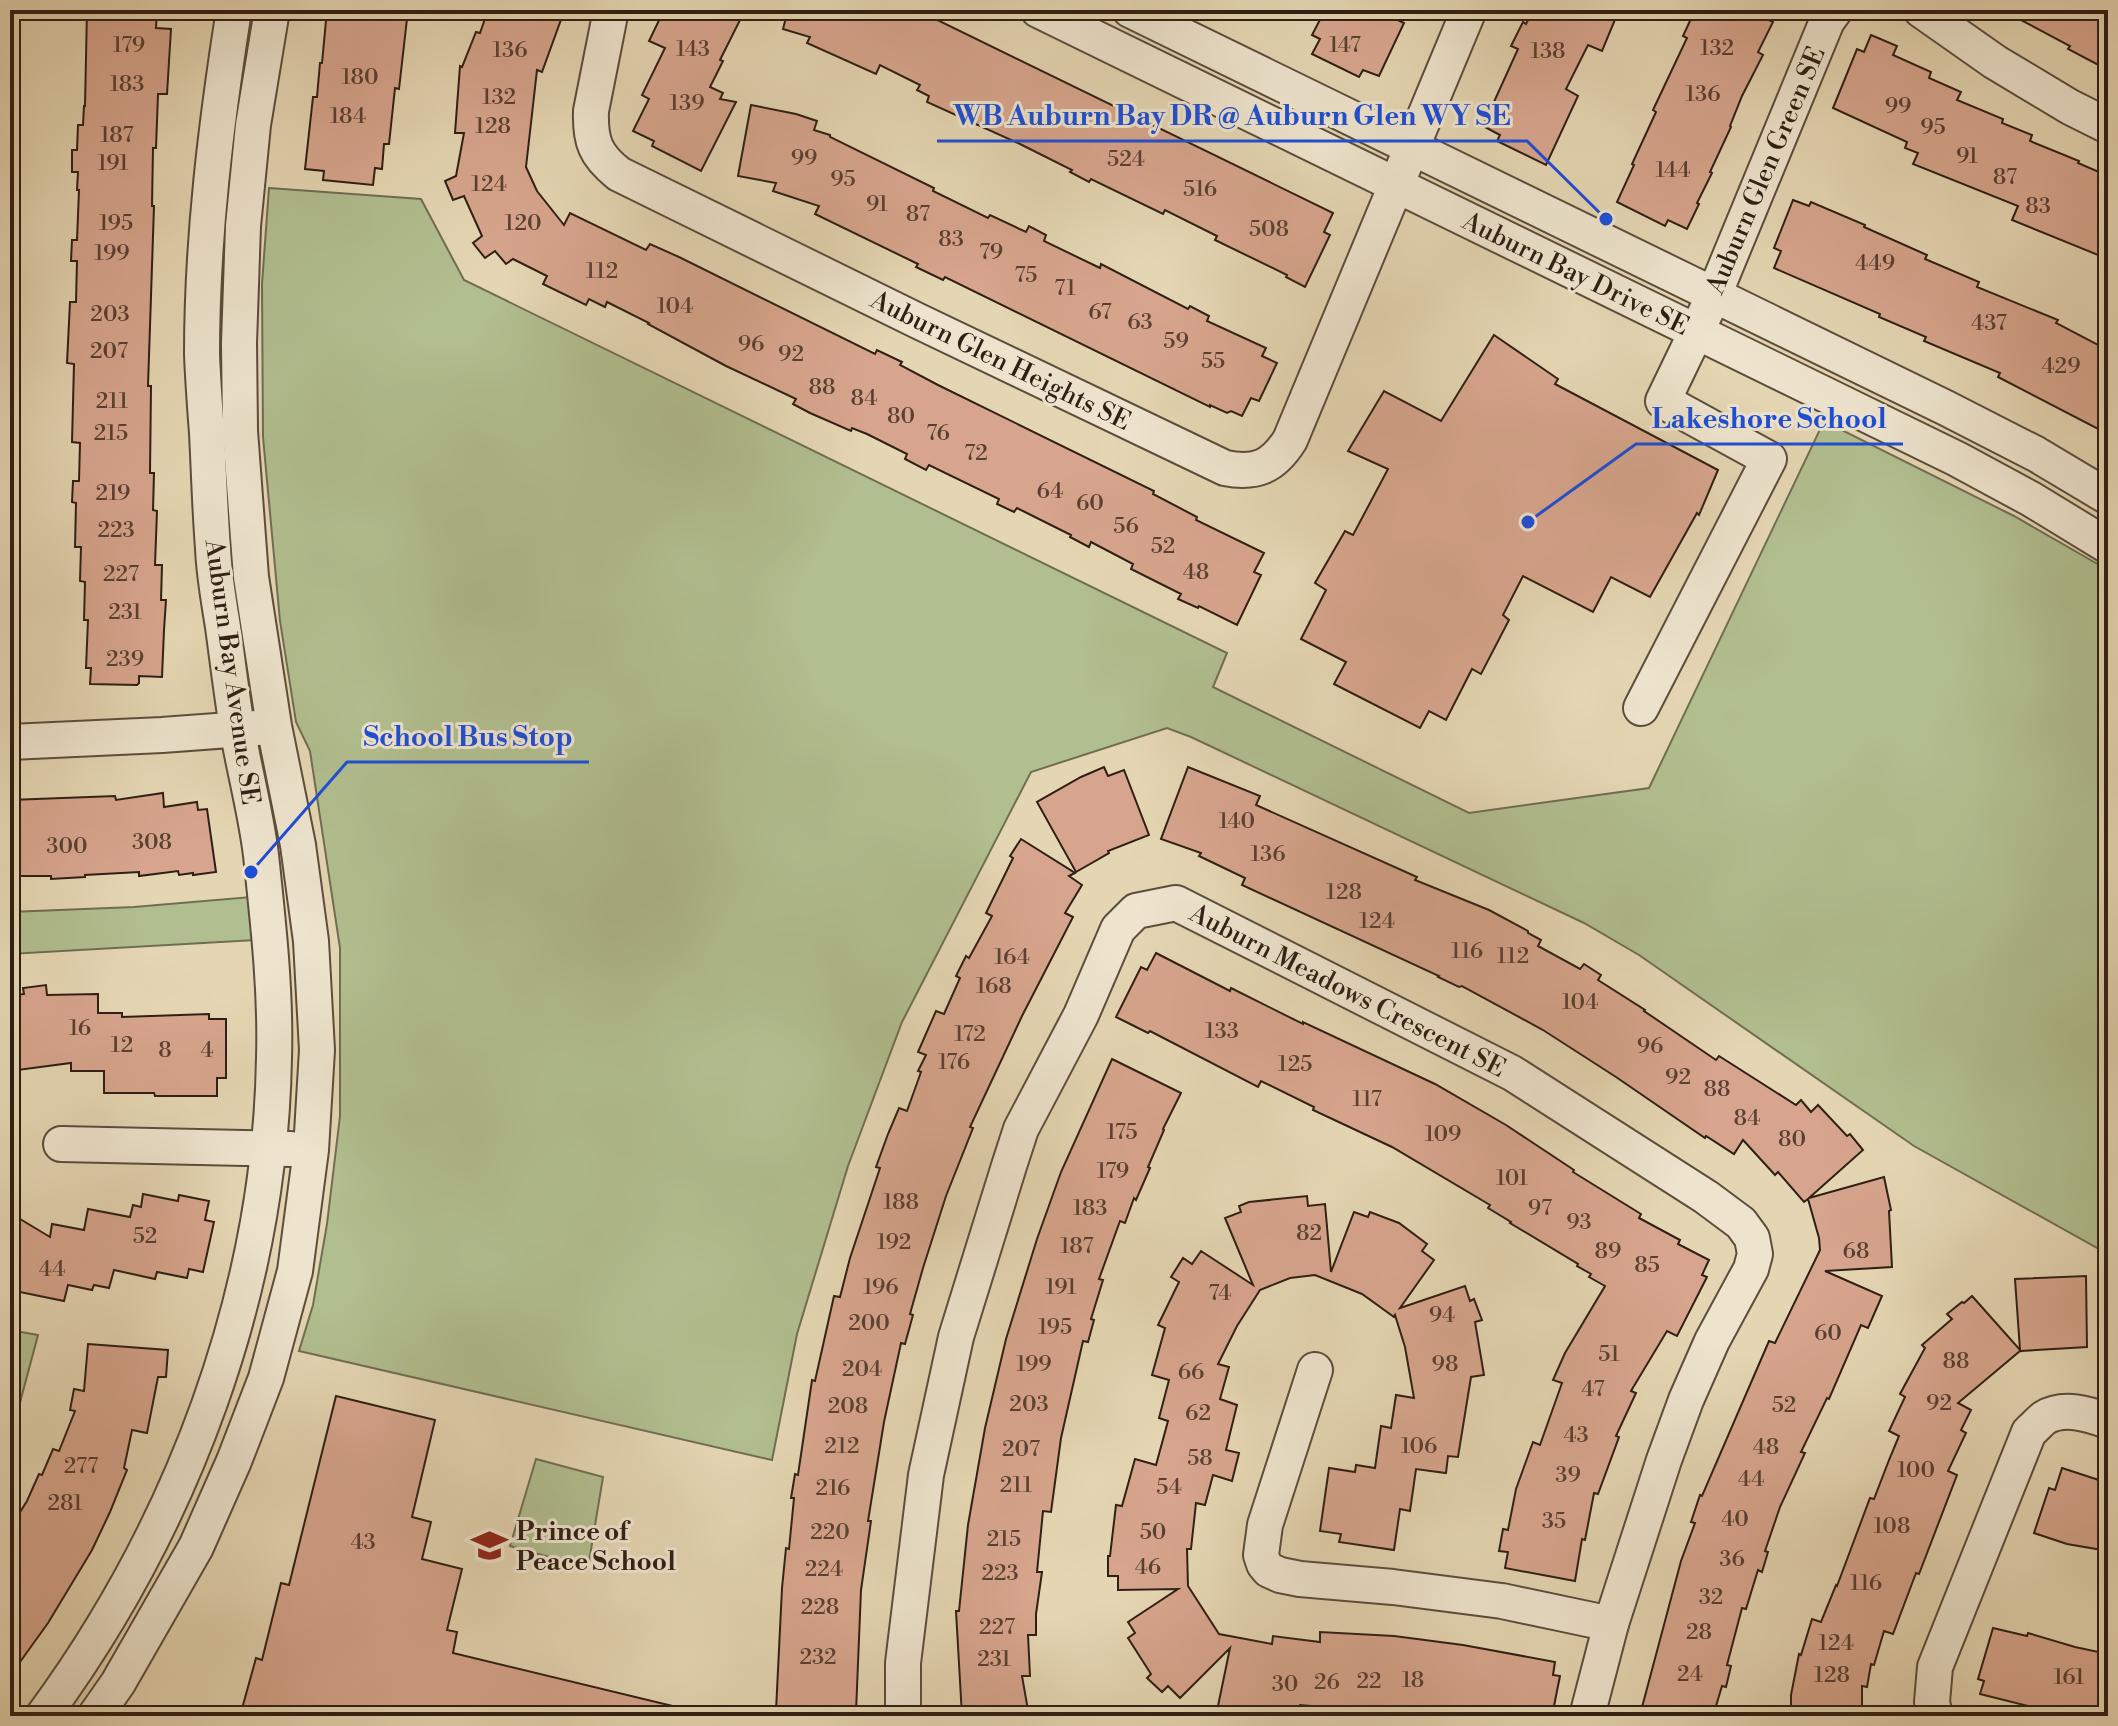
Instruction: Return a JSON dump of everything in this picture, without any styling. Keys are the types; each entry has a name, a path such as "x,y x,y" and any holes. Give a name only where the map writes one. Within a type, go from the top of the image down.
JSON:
{"street":[{"name":"Auburn Bay Avenue SE","path":"43,1716 115,1607 171,1499 204,1418 235,1325 256,1240 268,1149 274,1061 271,954 260,848 237,730 213,553 202,355 208,217 221,93 234,10"},
{"name":"Auburn Bay Avenue SE","path":"95,1716 118,1683 196,1547 266,1378 295,1271 311,1150 317,1050 311,941 298,845 274,726 251,577 240,431 243,226 253,125 272,10"},
{"name":"Auburn Glen Heights SE","path":"611,10 591,124 597,153 619,174 1225,468 1243,471 1262,468 1280,456 1290,440 1469,10"},
{"name":"Auburn Bay Drive SE","path":"1038,10 1099,24 1396,185 1957,459 2108,546"},
{"name":"Auburn Bay Drive SE","path":"1130,10 2036,454 2108,497"},
{"name":"Auburn Glen Green SE","path":"1641,708 1769,459 1663,401 1714,295 1827,21 1835,10"},
{"path":"1921,10 1995,62 2108,126"},
{"path":"10,742 274,726"},
{"name":"Auburn Meadows Crescent SE","path":"903,1716 903,1663 926,1475 956,1337 1021,1129 1081,1015 1118,929 1136,911 1176,903 1512,1073 1706,1197 1735,1218 1750,1234 1755,1248 1753,1264 1712,1341 1679,1418 1611,1624 1587,1716"},
{"path":"61,1144 311,1150"},
{"path":"1315,1370 1265,1525 1261,1555 1269,1570 1300,1579 1502,1601 1611,1624"},
{"path":"1935,1716 1932,1702 1935,1667 2029,1432 2044,1418 2062,1412 2082,1413 2108,1421"}],"green space":[{"path":"269,188 421,199 464,280 1227,653 1213,687 1469,813 1649,788 1824,421 2014,516 2108,570 2108,1254 1914,1146 1639,955 1584,923 1167,728 1031,772 902,1022 848,1166 797,1334 772,1460 299,1351 313,1305 327,1224 340,1116 340,948 310,751 296,722 280,621 263,437 262,284"},
{"path":"251,897 256,940 10,954 10,912 134,907"},
{"path":"10,1330 38,1335 10,1440"},
{"path":"536,1459 603,1477 588,1568 510,1546"}],"building":[{"path":"87,10 157,10 156,28 171,29 167,94 158,94 156,148 153,148 148,386 151,386 150,473 154,473 153,510 157,511 155,565 162,565 161,600 166,600 162,677 139,676 137,685 90,684 91,668 86,668 88,620 84,620 85,582 80,581 81,547 75,547 73,481 79,481 80,443 72,442 74,364 67,363 70,302 76,302 77,261 71,261 72,240 77,240 79,190 78,172 72,172 72,150 77,150 78,125 83,125"},
{"path":"327,10 408,10 389,144 384,144 382,169 375,168 373,185 323,180 324,171 305,169"},
{"path":"488,10 551,10 563,14 542,72 537,70 526,167 537,191 564,225 570,213 646,250 650,244 679,257 875,354 877,350 902,362 900,365 1154,491 1153,494 1197,517 1196,520 1264,553 1254,572 1261,575 1237,625 1178,599 1181,594 1131,569 1133,564 1091,542 1089,547 1017,508 1014,512 997,504 999,499 929,465 926,470 905,459 907,454 867,434 852,428 851,431 810,413 793,404 796,399 726,366 607,302 605,307 589,299 586,305 543,284 547,276 513,259 506,264 495,251 485,258 473,243 482,236 464,196 453,200 445,181 456,176 464,133 455,133 460,66 476,32 480,33"},
{"path":"664,10 745,10 710,87 723,93 720,99 736,102 701,171 652,146 654,141 633,131 649,99 642,95 665,48 649,41"},
{"path":"788,10 917,10 1333,213 1324,232 1330,235 1305,287 1165,210 1163,214 1091,179 1089,182 1020,144 927,102 929,96 917,90 920,85 880,65 876,74 807,43 810,37 783,29"},
{"path":"1325,10 1377,10 1404,23 1379,76 1363,70 1359,77 1312,54 1320,39 1312,35"},
{"path":"1533,10 1619,10 1602,51 1588,45 1566,89 1578,96 1546,165 1497,141 1500,135 1483,126 1518,49 1511,46"},
{"path":"1695,10 1749,10 1773,22 1758,52 1763,55 1742,96 1687,229 1668,220 1665,226 1617,202 1656,112 1653,110 1687,38 1683,36"},
{"path":"2002,10 2108,10 2108,70 2068,49 2070,46"},
{"path":"1871,35 1897,46 1893,55 1931,72 1929,78 1961,92 1957,100 2032,135 2030,141 2106,175 2099,193 2108,197 2108,259 2012,220 2018,206 1913,164 1918,153 1905,148 1907,142 1833,108 1857,49 1864,52"},
{"path":"751,105 817,121 814,130 830,135 934,188 933,191 988,218 990,215 1026,232 1029,226 1046,235 1044,241 1100,268 1101,264 1188,309 1190,306 1209,316 1207,321 1266,348 1262,356 1277,363 1259,401 1251,398 1242,416 1210,407 945,277 943,280 916,267 918,264 815,214 819,206 773,191 776,183 738,176"},
{"path":"1793,200 1809,206 1811,202 1865,225 1927,255 1925,259 1979,282 1977,287 2058,320 2056,323 2108,350 2108,434 1998,377 2000,373 1924,341 1926,337 1879,317 1880,314 1774,268 1781,251 1774,248"},
{"path":"1494,335 1558,379 1555,384 1718,470 1699,515 1697,513 1650,597 1611,577 1593,612 1523,576 1503,615 1509,620 1481,674 1472,669 1446,720 1429,711 1420,728 1334,684 1346,662 1301,639 1326,590 1315,583 1345,531 1353,535 1388,469 1348,451 1384,391 1441,421"},
{"path":"1104,767 1108,776 1124,770 1149,835 1108,851 1076,872 1037,802"},
{"path":"1188,767 1260,796 1256,805 1417,877 1415,880 1489,910 1541,940 1538,946 1580,969 1584,964 1601,975 1598,980 1716,1060 1719,1056 1796,1105 1801,1100 1811,1112 1818,1105 1863,1150 1809,1198 1884,1177 1891,1210 1892,1267 1825,1271 1882,1296 1868,1328 1861,1325 1829,1399 1801,1452 1805,1453 1780,1507 1765,1551 1768,1552 1762,1572 1758,1570 1746,1609 1742,1608 1727,1665 1731,1666 1726,1687 1722,1686 1713,1716 1659,1716 1641,1711 1681,1561 1695,1523 1691,1522 1700,1495 1769,1341 1775,1343 1820,1250 1808,1199 1804,1202 1778,1172 1775,1175 1743,1140 1734,1154 1543,1030 1462,986 1242,885 1245,878 1199,856 1201,853 1161,839"},
{"path":"163,793 164,807 197,802 198,810 207,809 216,872 179,875 178,871 139,876 139,872 51,879 51,876 10,876 10,800 115,796 116,800"},
{"path":"1021,839 1075,873 1069,876 1082,885 1065,913 1073,917 970,1127 973,1128 946,1196 923,1268 905,1344 901,1343 868,1521 871,1521 861,1590 856,1712 776,1711 782,1588 794,1498 791,1498 795,1474 798,1475 812,1380 815,1381 834,1296 840,1297 888,1134 899,1108 907,1111 921,1072 918,1071 926,1055 918,1052 936,1011 944,1014 960,978 956,976 992,916 986,913 1013,858 1010,856"},
{"path":"1156,953 1230,991 1231,988 1435,1084 1506,1125 1641,1214 1639,1218 1680,1240 1678,1244 1709,1260 1702,1275 1707,1277 1677,1336 1667,1331 1631,1391 1636,1393 1616,1436 1619,1437 1598,1494 1594,1493 1575,1581 1505,1568 1508,1552 1499,1551 1503,1529 1508,1530 1516,1489 1533,1442 1540,1445 1562,1383 1553,1380 1565,1353 1605,1286 1589,1277 1591,1274 1578,1264 1488,1208 1490,1205 1392,1147 1313,1110 1314,1107 1261,1081 1258,1087 1150,1031 1148,1033 1116,1017 1141,967 1147,970"},
{"path":"46,985 47,995 98,994 98,1013 122,1013 122,1017 209,1014 209,1019 226,1019 226,1078 217,1078 217,1096 104,1093 104,1071 71,1071 71,1063 18,1070 10,996 24,994 23,988"},
{"path":"1112,1059 1181,1093 1163,1129 1136,1200 1134,1198 1125,1223 1120,1221 1099,1279 1103,1280 1091,1319 1094,1320 1088,1342 1083,1341 1061,1438 1051,1512 1043,1511 1037,1572 1042,1572 1036,1635 1028,1635 1030,1676 1022,1676 1029,1716 962,1716 956,1611 959,1611 968,1525 985,1428 1006,1339 1037,1239 1061,1172"},
{"path":"143,1194 178,1201 179,1195 209,1201 205,1220 214,1222 203,1272 189,1269 187,1278 157,1272 155,1279 114,1270 109,1288 94,1285 92,1290 68,1285 64,1301 10,1290 10,1213 50,1237 52,1224 84,1230 88,1209 130,1217 133,1205 141,1207"},
{"path":"1307,1196 1308,1206 1325,1204 1331,1272 1354,1212 1368,1217 1370,1212 1399,1223 1427,1244 1422,1251 1434,1260 1400,1308 1465,1286 1482,1320 1475,1322 1484,1375 1471,1377 1458,1457 1448,1456 1446,1473 1416,1469 1410,1511 1400,1509 1394,1550 1339,1542 1341,1534 1320,1531 1329,1468 1355,1472 1356,1465 1375,1468 1381,1426 1391,1428 1396,1395 1414,1398 1405,1347 1395,1315 1362,1294 1315,1275 1290,1278 1260,1290 1218,1364 1229,1367 1220,1399 1237,1405 1226,1450 1239,1453 1232,1481 1213,1475 1205,1505 1196,1503 1191,1549 1187,1549 1188,1586 1219,1634 1272,1644 1273,1636 1320,1642 1320,1632 1394,1636 1555,1662 1553,1675 1560,1676 1552,1716 1435,1716 1411,1713 1411,1716 1300,1705 1299,1716 1253,1710 1252,1713 1218,1706 1230,1648 1180,1698 1168,1686 1162,1692 1147,1678 1151,1674 1128,1638 1135,1633 1128,1622 1178,1589 1118,1590 1118,1576 1108,1576 1116,1505 1122,1506 1135,1459 1156,1465 1168,1421 1159,1418 1169,1380 1152,1375 1165,1328 1158,1325 1179,1282 1171,1277 1183,1258 1192,1264 1201,1251 1253,1285 1225,1218 1241,1212 1239,1206 1249,1202"},
{"path":"2086,1276 2087,1347 2020,1351 1958,1403 1971,1410 1961,1430 1966,1433 1948,1471 1957,1475 1893,1634 1884,1631 1874,1665 1871,1664 1867,1687 1862,1686 1862,1716 1791,1716 1791,1695 1799,1654 1812,1619 1821,1622 1870,1498 1874,1499 1899,1436 1889,1431 1905,1397 1900,1394 1925,1348 1922,1345 1952,1319 1947,1314 1972,1296 2020,1350 2015,1279"},
{"path":"88,1344 168,1350 166,1377 158,1377 147,1433 132,1430 124,1468 127,1470 92,1550 48,1623 10,1676 10,1528 39,1474 42,1475 53,1449 59,1451 75,1411 70,1410 74,1389 84,1391"},
{"path":"336,1396 435,1420 412,1517 431,1522 422,1559 462,1569 447,1630 457,1632 453,1653 681,1708 680,1716 240,1716 256,1658 262,1660 281,1583 289,1585"},
{"path":"2062,1468 2108,1483 2108,1551 2067,1544 2034,1533 2049,1488 2055,1490"},
{"path":"1993,1628 2027,1636 2028,1633 2108,1654 2108,1716 2068,1716 1980,1694 1984,1681 1978,1679"}],"place":[{"name":"WB Auburn Bay DR @ Auburn Glen WY SE","path":"1606,219"},
{"name":"Lakeshore School","path":"1528,522"},
{"name":"School Bus Stop","path":"251,872"},
{"name":"Prince of Peace School","path":"490,1546"}]}
